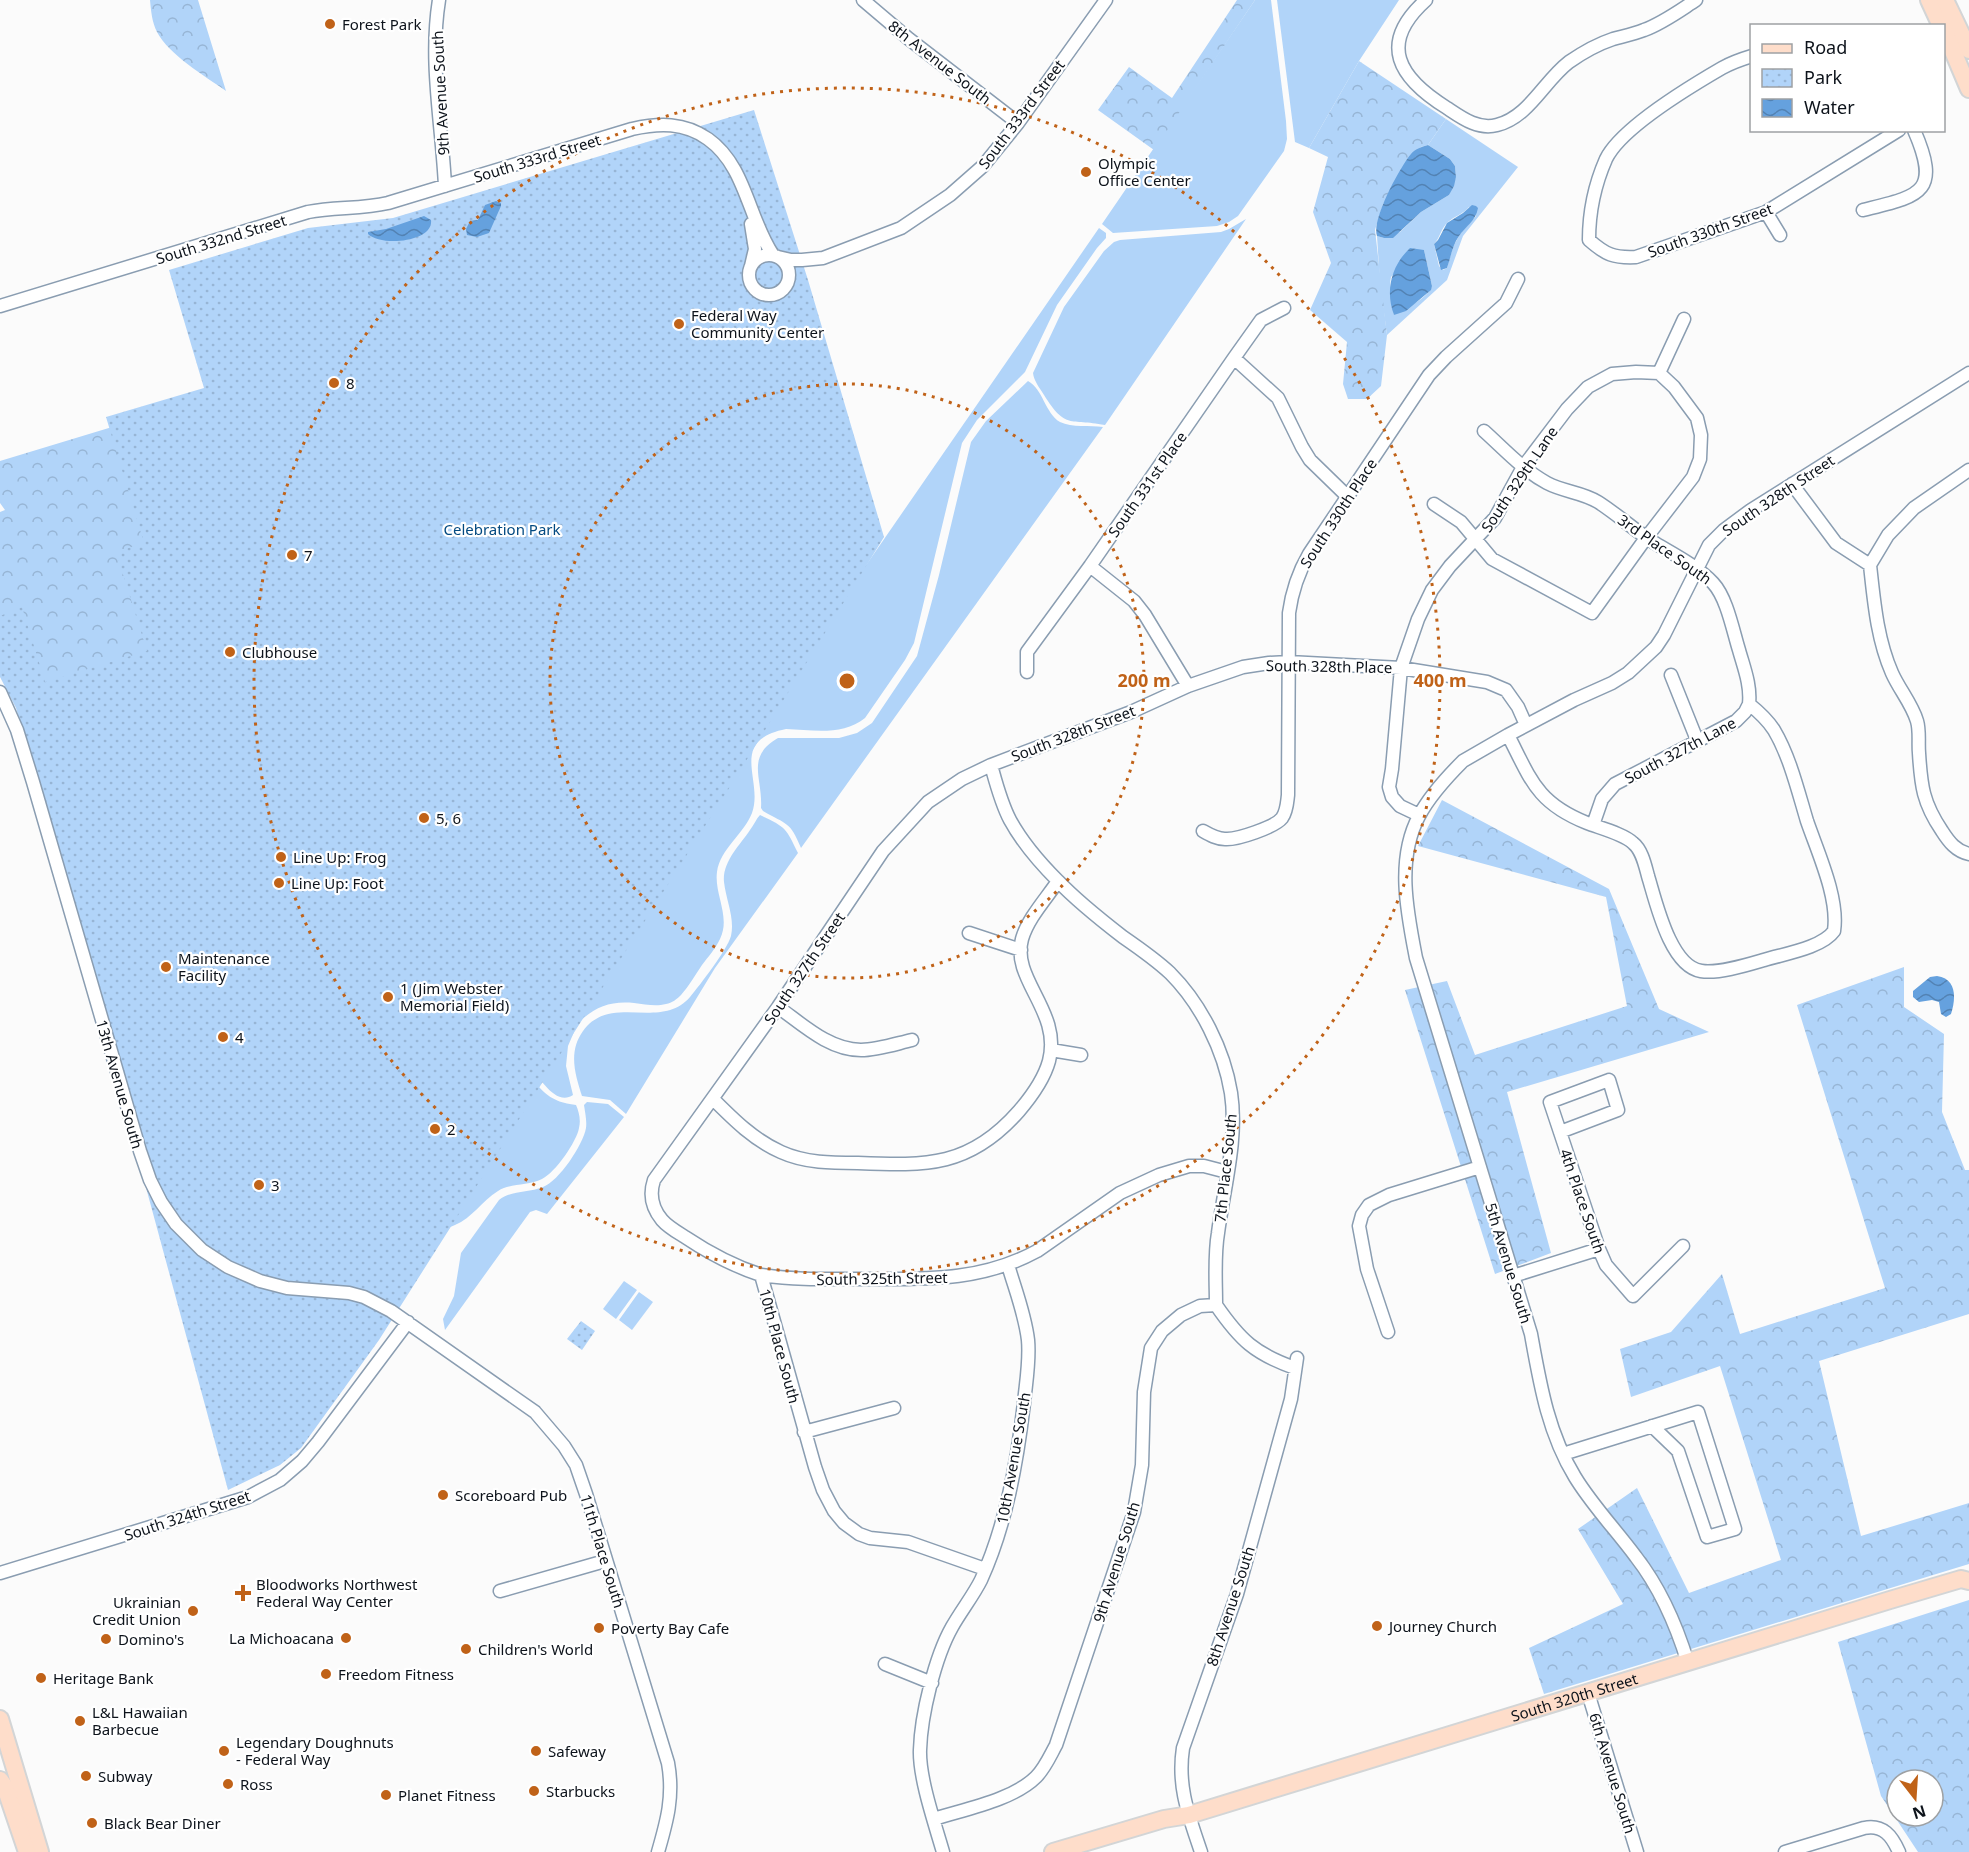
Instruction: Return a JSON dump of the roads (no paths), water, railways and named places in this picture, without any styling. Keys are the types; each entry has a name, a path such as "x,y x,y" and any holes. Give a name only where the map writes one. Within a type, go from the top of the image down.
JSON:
{"main road":[{"path":"1929,0 1945,24"},
{"path":"1945,0 1951,34 1969,89"},
{"path":"1951,34 1969,50"},
{"name":"South 320th Street","path":"1053,1852 1075,1850 1164,1819 1189,1815 1966,1577"},
{"path":"0,1719 40,1852"},
{"path":"0,1780 5,1787 27,1852"},
{"path":"0,1799 15,1852"}],"street":[{"name":"9th Avenue South","path":"439,0 435,59 445,186"},
{"name":"8th Avenue South","path":"863,0 909,39 1018,123"},
{"name":"South 333rd Street","path":"787,284 796,275 823,258 901,228 918,218 950,195 983,166 1018,123 1106,0"},
{"path":"1426,0 1406,22 1400,35 1398,49 1400,59 1410,79 1417,87 1442,105 1478,125 1489,126 1504,123 1524,109 1553,77 1577,57 1611,40 1646,30 1696,0"},
{"name":"South 330th Street","path":"1750,57 1724,67 1654,112 1622,137 1607,158 1597,184 1589,223 1589,240 1603,252 1618,258 1636,258 1766,212 1896,132"},
{"name":"South 333rd Street","path":"445,186 632,129 674,124 694,130 719,147 732,164 763,238 776,256 791,260 823,258"},
{"path":"1863,210 1907,199 1920,191 1927,180 1927,166 1915,132"},
{"name":"South 332nd Street","path":"0,306 309,212 372,207 445,186"},
{"name":"South 333rd Street","path":"743,188 754,241 751,266"},
{"path":"1766,212 1780,235"},
{"path":"763,255 776,256 789,269 787,284 775,294 760,293 750,281 751,266 763,255"},
{"name":"South 330th Place","path":"1203,831 1228,840 1270,827 1283,816 1288,795 1289,613 1294,586 1309,554 1429,375 1506,303 1518,279"},
{"name":"South 331st Place","path":"1027,672 1027,652 1090,566 1234,358 1261,320 1284,308"},
{"path":"1434,504 1461,522 1492,560 1592,613 1693,477 1700,459 1701,435 1697,418 1674,387 1659,373 1684,319"},
{"path":"1234,358 1278,398 1310,459 1347,496"},
{"name":"South 328th Street","path":"1412,833 1419,815 1463,761 1526,725 1612,683 1644,659 1664,635 1709,545 1724,530 1792,484 1969,372"},
{"name":"South 329th Lane","path":"1401,668 1418,619 1432,590 1450,566 1495,518 1523,467 1568,409 1588,387 1612,374 1659,373"},
{"name":"3rd Place South","path":"1484,431 1523,467 1549,484 1583,493 1599,502 1646,538 1697,569 1714,583 1726,606 1746,674 1750,693 1749,704"},
{"path":"1969,470 1914,508 1888,536 1870,565 1876,618 1891,672 1911,707 1918,725 1922,787 1926,803 1954,847 1969,854"},
{"path":"1792,484 1836,543 1870,565"},
{"path":"1090,566 1134,601 1188,686"},
{"name":"South 328th Place","path":"1188,686 1243,668 1269,663 1401,668 1496,685 1506,690 1526,725"},
{"name":"South 328th Place","path":"1401,668 1389,787 1392,797 1401,806 1419,815"},
{"path":"1671,675 1697,740"},
{"name":"South 328th Street","path":"991,765 1131,712 1188,686"},
{"name":"13th Avenue South","path":"0,692 17,730 33,782 140,1151 155,1192 168,1214 202,1250 245,1275 287,1288 357,1295 408,1322"},
{"path":"1508,735 1530,777 1545,799 1564,813 1634,843 1643,861 1664,925 1675,948 1684,962 1704,972 1751,964 1822,942 1834,932 1835,917 1832,896 1784,752 1779,739 1767,721 1749,704"},
{"name":"South 327th Lane","path":"1593,825 1602,799 1615,784 1736,720 1745,712 1749,704"},
{"name":"7th Place South","path":"991,765 1001,799 1010,820 1021,837 1058,881 1113,929 1170,973 1195,1005 1218,1049 1231,1093 1232,1132 1217,1236 1216,1305"},
{"name":"South 327th Street","path":"651,1201 654,1180 713,1099 884,851 909,821 942,791 991,765"},
{"name":"5th Avenue South","path":"1412,833 1406,875 1412,935 1424,986 1531,1334 1541,1394 1547,1414 1575,1478 1638,1559 1656,1586 1680,1636 1688,1663"},
{"path":"713,1099 742,1127 771,1147 794,1157 823,1162 924,1164 947,1160 971,1152 1006,1125 1024,1105 1047,1068 1051,1050 1049,1023 1028,981 1021,950 1025,930 1058,881"},
{"path":"969,933 1021,950"},
{"path":"778,1006 826,1040 856,1050 912,1040"},
{"path":"1051,1050 1081,1055"},
{"name":"4th Place South","path":"1560,1132 1618,1110 1608,1080 1550,1102 1560,1132 1599,1249 1606,1265 1633,1296 1683,1246"},
{"name":"South 325th Street","path":"761,1275 808,1279 944,1279 989,1271 1037,1251 1120,1193 1159,1175 1189,1166 1204,1166 1227,1172"},
{"path":"1388,1332 1367,1269 1359,1226 1362,1215 1369,1205 1389,1195 1480,1167"},
{"name":"10th Place South","path":"651,1201 667,1226 727,1263 761,1275 819,1478 834,1511 844,1523 859,1534 870,1538 908,1542 985,1569"},
{"path":"1513,1276 1599,1249"},
{"name":"10th Avenue South","path":"943,1852 923,1774 920,1751 932,1683 951,1628 975,1591 997,1539 1007,1503 1021,1427 1029,1354 1025,1322 1008,1265"},
{"name":"9th Avenue South","path":"934,1819 1018,1791 1038,1775 1048,1762 1056,1745 1134,1512 1142,1465 1144,1392 1147,1360 1151,1348 1162,1331 1180,1315 1200,1306 1216,1305"},
{"name":"8th Avenue South","path":"1201,1852 1181,1780 1183,1748 1237,1594 1291,1399 1296,1363 1259,1353 1246,1342 1216,1305"},
{"name":"11th Place South","path":"408,1322 523,1402 545,1421 570,1455 581,1478 668,1763 671,1782 669,1811 658,1852"},
{"name":"South 324th Street","path":"0,1573 212,1509 248,1497 280,1480 302,1461 318,1442 408,1322"},
{"path":"804,1432 894,1408"},
{"path":"1563,1454 1652,1426 1698,1412 1735,1529 1707,1537 1678,1450 1652,1426"},
{"path":"500,1591 605,1560"},
{"path":"885,1664 932,1683"},
{"name":"6th Avenue South","path":"1588,1693 1637,1852"},
{"path":"1785,1852 1869,1827 1885,1830 1899,1852"}],"water":[{"path":"1428,145 1450,159 1455,166 1456,177 1449,195 1421,212 1393,238 1377,236 1376,228 1382,206 1400,170 1413,152"},
{"path":"496,201 501,203 501,206 489,233 477,237 467,235 466,229 470,221 478,220 485,205"},
{"path":"1472,205 1478,208 1475,217 1457,240 1447,268 1441,270 1434,244 1447,223"},
{"path":"424,216 431,220 430,227 416,238 394,241 375,238 368,234 368,232 386,229"},
{"path":"1410,248 1424,250 1432,286 1431,290 1406,311 1394,315 1390,297 1392,279 1398,263"},
{"path":"1930,977 1944,978 1952,985 1954,1002 1951,1014 1946,1017 1941,1014 1939,1002 1932,1000 1919,1002 1913,997 1913,991"}],"place":[{"name":"Forest Park","path":"330,24"},
{"name":"Olympic Office Center","path":"1086,172"},
{"name":"Federal Way Community Center","path":"679,324"},
{"name":"8","path":"334,383"},
{"name":"7","path":"292,555"},
{"name":"Clubhouse","path":"230,652"},
{"name":"5, 6","path":"424,818"},
{"name":"Line Up: Frog","path":"281,857"},
{"name":"Line Up: Foot","path":"279,883"},
{"name":"Maintenance Facility","path":"166,967"},
{"name":"1 (Jim Webster Memorial Field)","path":"388,997"},
{"name":"4","path":"223,1037"},
{"name":"2","path":"435,1129"},
{"name":"3","path":"259,1185"},
{"name":"Scoreboard Pub","path":"443,1495"},
{"name":"Bloodworks Northwest Federal Way Center","path":"243,1593"},
{"name":"Ukrainian Credit Union","path":"193,1611"},
{"name":"Journey Church","path":"1377,1626"},
{"name":"Poverty Bay Cafe","path":"599,1628"},
{"name":"La Michoacana","path":"346,1638"},
{"name":"Domino's","path":"106,1639"},
{"name":"Children's World","path":"466,1649"},
{"name":"Freedom Fitness","path":"326,1674"},
{"name":"Heritage Bank","path":"41,1678"},
{"name":"L&L Hawaiian Barbecue","path":"80,1721"},
{"name":"Legendary Doughnuts - Federal Way","path":"224,1751"},
{"name":"Safeway","path":"536,1751"},
{"name":"Subway","path":"86,1776"},
{"name":"Ross","path":"228,1784"},
{"name":"Starbucks","path":"534,1791"},
{"name":"Planet Fitness","path":"386,1795"},
{"name":"Black Bear Diner","path":"92,1823"}],"park label":[{"name":"Celebration Park","path":"502,529"}]}
